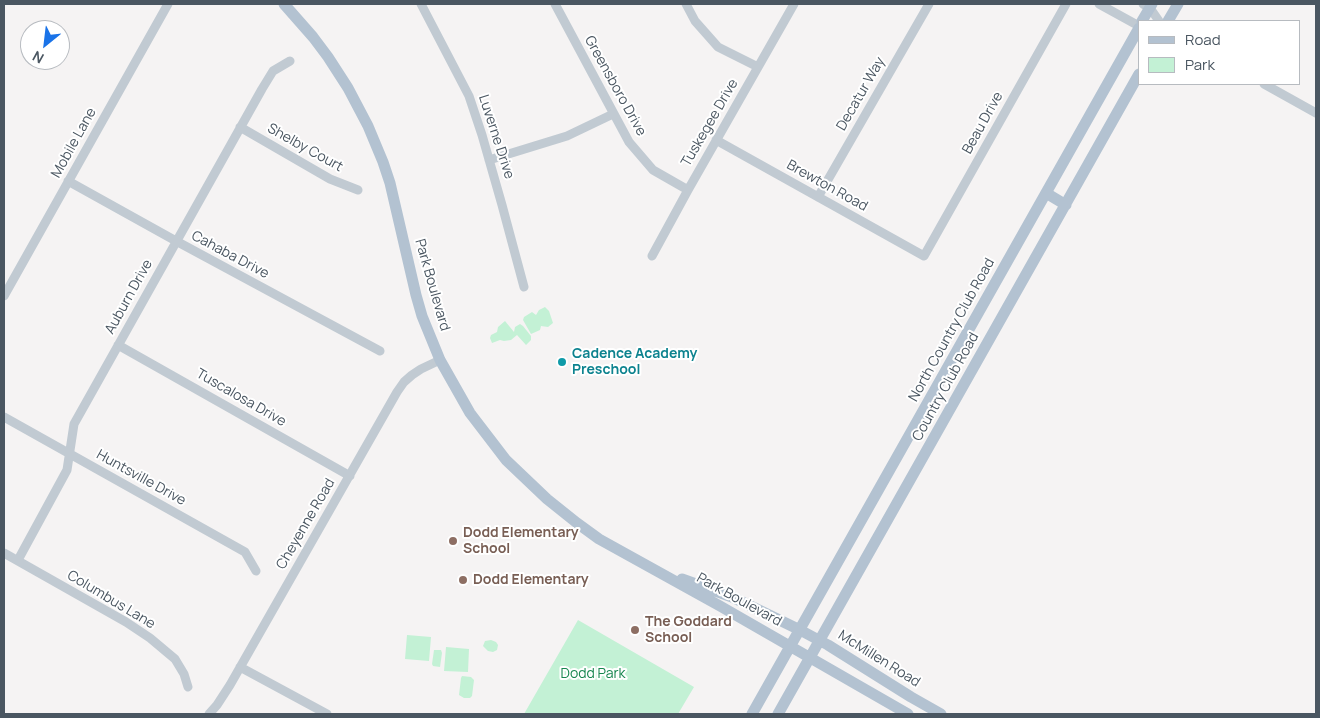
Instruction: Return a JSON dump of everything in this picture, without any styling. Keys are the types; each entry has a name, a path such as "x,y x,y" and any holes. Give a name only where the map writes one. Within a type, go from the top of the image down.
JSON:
{"main road":[{"name":"Park Boulevard","path":"284,4 328,57 348,88 370,132 390,183 422,316 450,380 470,412 494,444 520,474 547,499 590,533 810,659"},
{"path":"1169,20 1178,4"},
{"path":"1142,20 1148,5"},
{"name":"North Country Club Road","path":"791,647 1138,29"},
{"name":"Country Club Road","path":"778,714 1138,76"},
{"path":"1046,194 1066,205"},
{"name":"Park Boulevard","path":"653,569 732,597 800,630"},
{"name":"McMillen Road","path":"800,630 941,714"},
{"path":"752,714 791,647"},
{"path":"810,659 908,714"}],"street":[{"name":"Mobile Lane","path":"4,296 168,4"},
{"name":"Luverne Drive","path":"421,4 468,96 489,160 524,287"},
{"name":"Greensboro Drive","path":"554,4 629,142 653,170 688,190"},
{"path":"686,4 695,21 718,47 758,67"},
{"name":"Tuskegee Drive","path":"652,256 794,4"},
{"name":"Decatur Way","path":"818,197 928,4"},
{"name":"Beau Drive","path":"924,256 1066,4"},
{"path":"1099,4 1138,26"},
{"path":"1148,5 1158,20"},
{"name":"Auburn Drive","path":"18,560 67,470 74,424 273,71 290,60"},
{"path":"1266,85 1316,113"},
{"path":"489,160 567,136 613,114"},
{"name":"Shelby Court","path":"240,127 330,179 358,190"},
{"name":"Brewton Road","path":"716,140 924,256"},
{"name":"Cahaba Drive","path":"68,181 380,351"},
{"name":"Tuscalosa Drive","path":"118,345 350,476"},
{"name":"Cheyenne Road","path":"209,714 217,705 240,667 397,392 412,375 440,360"},
{"name":"Huntsville Drive","path":"4,417 245,552 256,572"},
{"name":"Columbus Lane","path":"4,553 126,622 150,638 175,660 184,674 188,687"},
{"path":"240,667 327,714"}],"green space":[{"path":"545,307 549,311 553,323 548,327 541,326 540,330 531,334 523,320 524,317 532,312 536,315 539,310"},
{"path":"505,321 514,332 515,327 520,324 523,326 531,336 531,340 526,345 517,335 511,340 500,340 492,343 491,335 497,332 498,327"},
{"name":"Dodd Park","path":"578,620 694,687 678,714 524,714"},
{"path":"407,635 431,637 429,661 405,659"},
{"path":"491,640 498,645 497,650 493,652 488,651 483,646 485,641"},
{"path":"446,647 469,649 468,672 444,671"},
{"path":"434,650 441,650 440,667 433,666 432,664"},
{"path":"462,676 471,677 474,680 472,696 470,698 464,698 459,695"}],"place":[{"name":"Cadence Academy Preschool","path":"562,362"},
{"name":"Dodd Elementary School","path":"453,541"},
{"name":"Dodd Elementary","path":"463,580"},
{"name":"The Goddard School","path":"635,630"}]}
